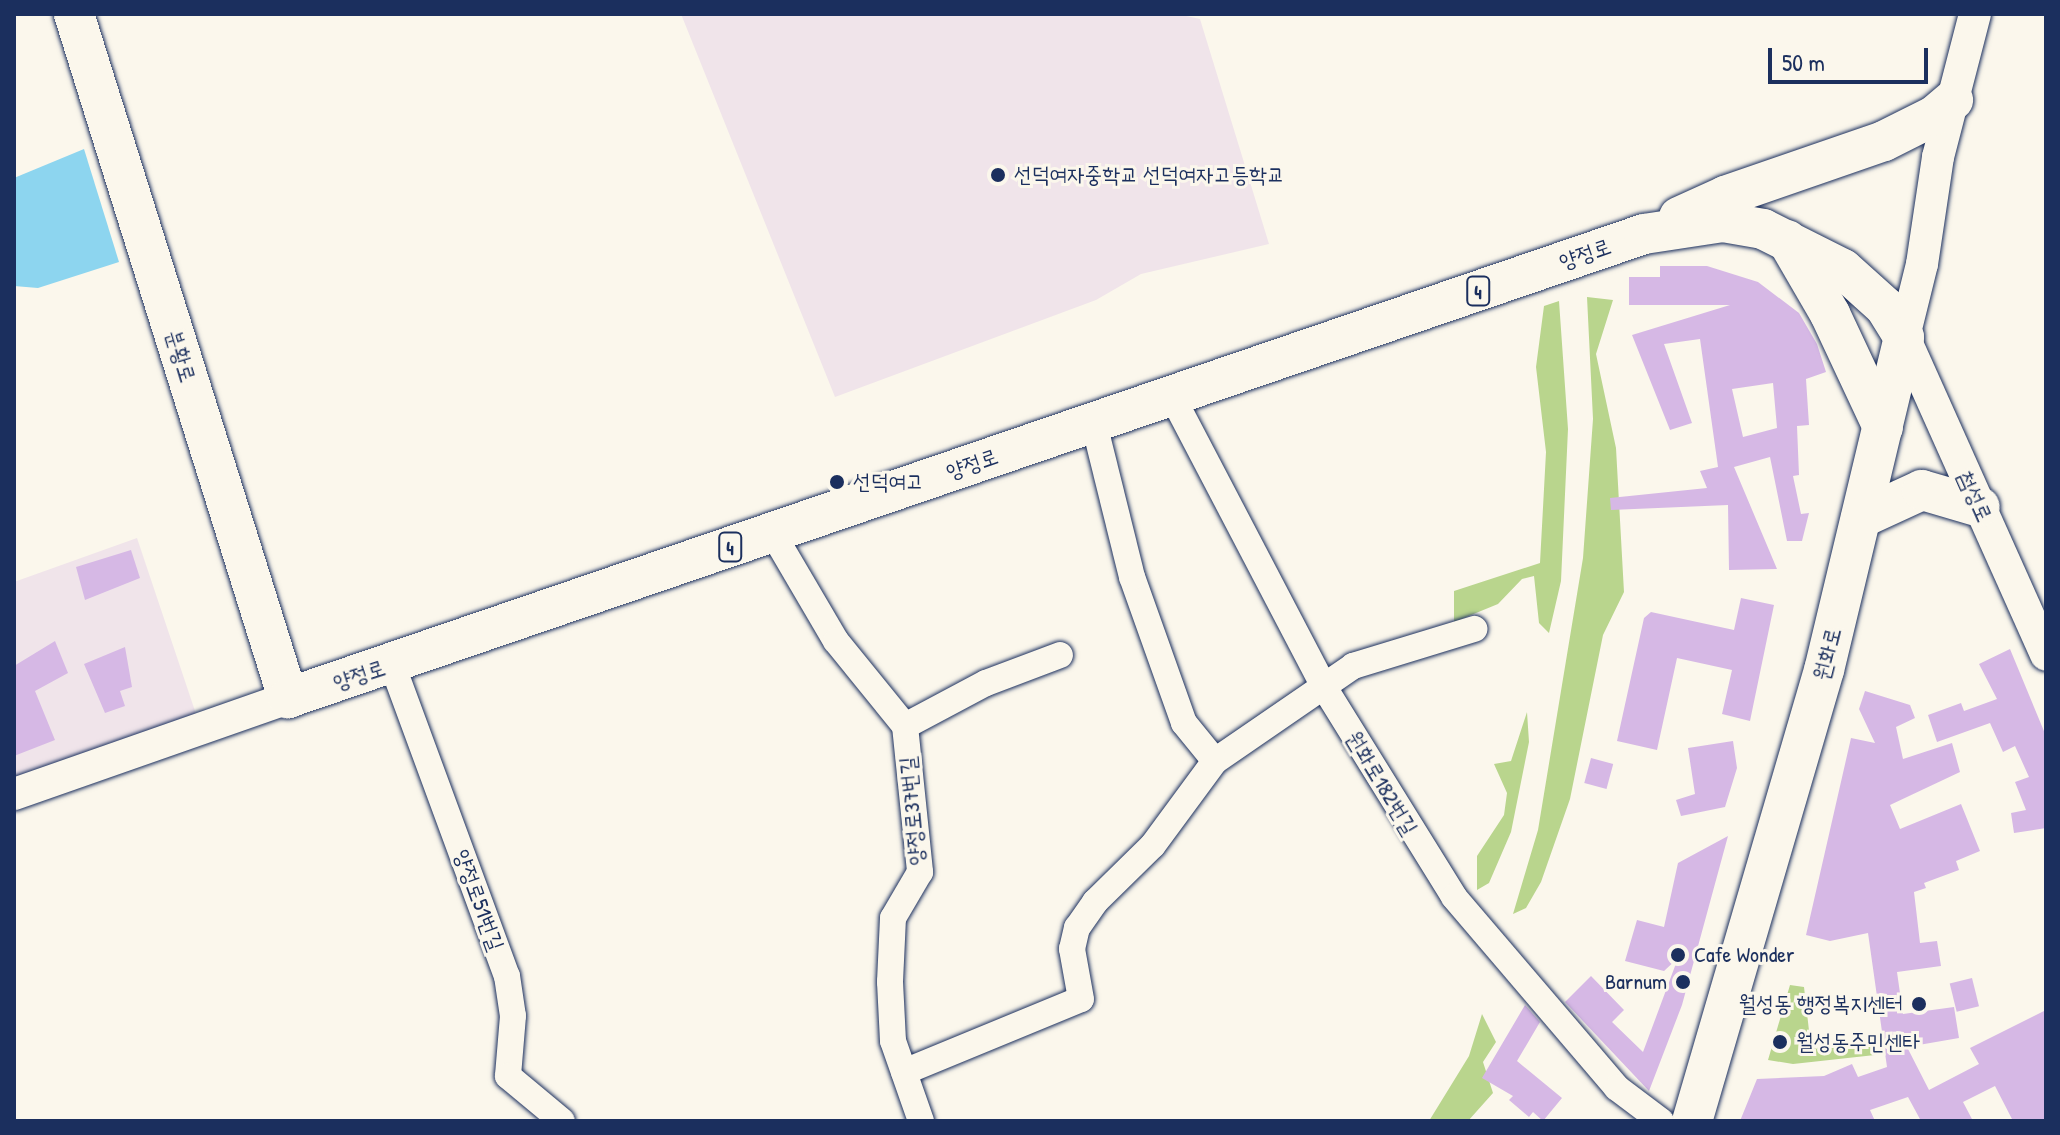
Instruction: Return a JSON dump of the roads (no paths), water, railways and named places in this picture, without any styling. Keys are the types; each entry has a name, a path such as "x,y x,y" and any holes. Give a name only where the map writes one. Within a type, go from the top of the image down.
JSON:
{"main road":[{"name":"분황로","path":"74,14 288,698"},
{"path":"1644,234 1725,196 1884,141 1953,100"},
{"name":"양정로","path":"288,698 1644,234 1723,222 1787,240 1843,269 1885,307 1904,337"},
{"path":"1787,240 1830,314 1883,427"},
{"name":"원화로","path":"1692,1121 1824,670 1904,337"},
{"path":"1861,518 1922,490 1980,507"}],"street":[{"name":"원화로","path":"1904,337 1953,100 1975,14"},
{"name":"원화로","path":"1937,180 1955,161 1993,14"},
{"name":"첨성로","path":"1904,337 2046,655"},
{"name":"원화로182번길","path":"1172,396 1324,687 1454,897 1617,1088 1661,1121"},
{"path":"1094,423 1132,577 1184,723 1215,761"},
{"name":"양정로37번길","path":"772,532 836,641 905,726 920,872 893,918 892,1027 921,1121"},
{"path":"904,1072 1081,999 1072,949 1077,928 1153,845 1215,761 1353,666 1474,629"},
{"path":"905,726 986,683 1060,655"},
{"name":"양정로51번길","path":"392,664 507,976 513,1016 508,1076 562,1121"},
{"name":"양정로","path":"14,794 288,698"}],"water":[{"path":"84,149 119,262 38,288 14,286 14,178"}],"place":[{"name":"선덕여자중학교 선덕여자고등학교","path":"998,175"},
{"name":"선덕여고","path":"837,482"},
{"name":"Cafe Wonder","path":"1678,955"},
{"name":"Barnum","path":"1683,982"},
{"name":"월성동 행정복지센터","path":"1919,1004"},
{"name":"월성동주민센타","path":"1780,1042"}]}
